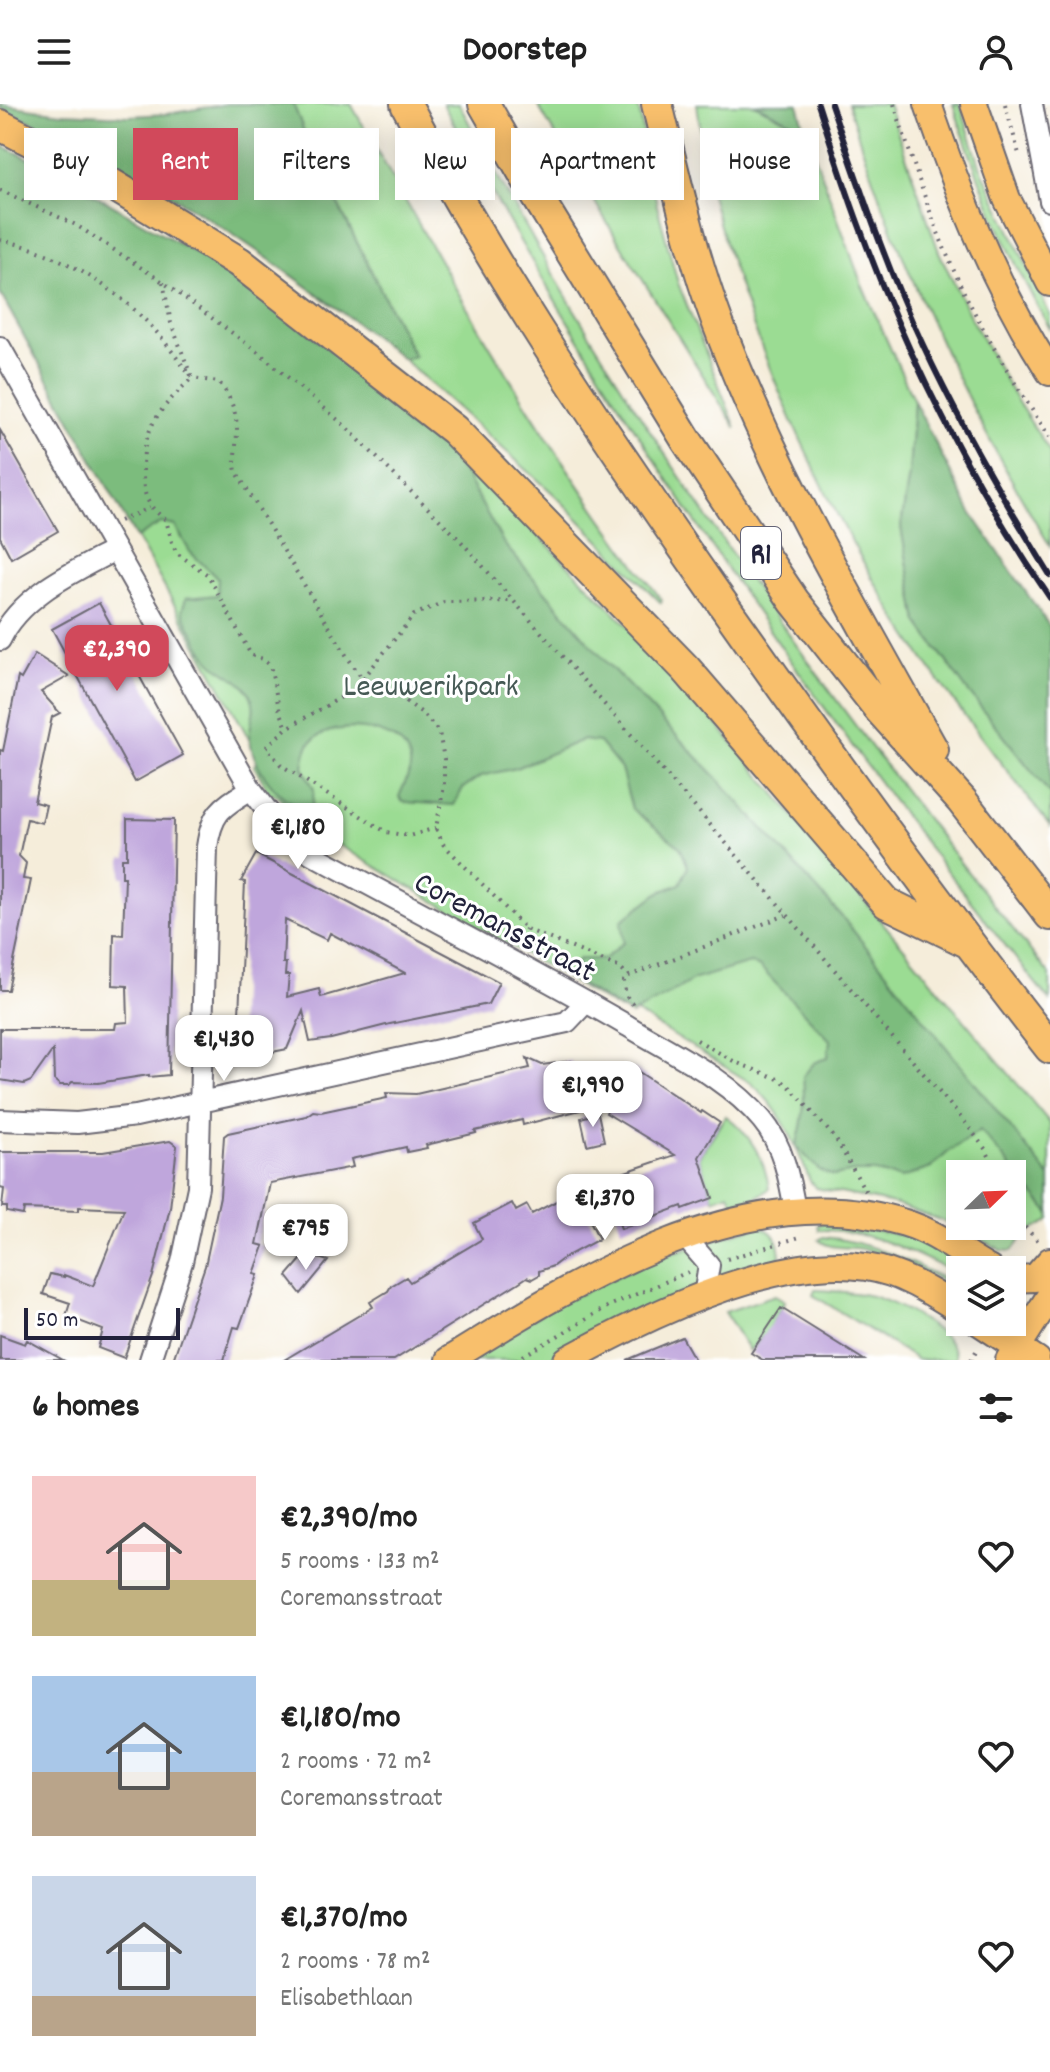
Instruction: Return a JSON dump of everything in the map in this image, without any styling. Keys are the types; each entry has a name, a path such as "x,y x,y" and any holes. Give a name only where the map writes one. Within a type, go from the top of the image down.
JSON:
{"highway":[{"name":"R1","path":"406,104 541,336 644,492 803,719 967,942 1050,1048"},
{"name":"R1","path":"484,104 589,284 687,441 794,601 880,710 962,801 1050,915"},
{"path":"657,104 687,227 716,318 776,461 841,585 962,801"},
{"path":"0,125 95,174 239,262 454,430 686,669 887,903 967,942"}],"main road":[{"path":"928,104 994,274 1050,372"},
{"path":"974,104 1007,199 1050,283"},
{"path":"449,1360 573,1285 623,1261 685,1237 760,1216 795,1211 850,1211 886,1218 932,1233 968,1256"},
{"path":"1026,1278 1035,1278 1045,1252"},
{"path":"567,1360 658,1313 807,1266 869,1267 894,1274 946,1302"},
{"path":"997,1336 1021,1355 1050,1296"}],"street":[{"path":"1032,104 1050,201"},
{"name":"Coremansstraat","path":"0,347 251,789 279,826 312,854 586,1002 696,1066 746,1102 765,1123 779,1147 795,1211"},
{"path":"0,640 25,607 50,586 115,550"},
{"path":"150,1360 182,1262 198,1187 210,824 223,807 251,789"},
{"path":"0,1120 77,1123 136,1116 201,1103 567,1022 586,1002"},
{"path":"685,1237 709,1265 704,1296"}],"path":[{"path":"894,104 921,187 964,292 1012,381 1050,437"},
{"path":"0,190 76,225 163,282 258,352 344,425 459,539 707,821 964,1121 991,1160"},
{"path":"0,240 43,252 84,272 145,319 192,378 219,382 228,394 237,429 233,459 236,471 364,681 397,695 422,713 439,732 444,759 444,786 436,828 443,844 526,929 616,966 629,976"},
{"path":"163,282 171,323 192,378"},
{"path":"192,378 149,427 143,448 143,487 150,508 166,520 178,554 208,575 251,655 270,665 279,708 287,728"},
{"path":"124,517 150,508"},
{"path":"256,750 266,747 287,728 342,699 364,681 414,615 444,602 513,601"},
{"path":"266,747 281,765 386,832 409,836 436,828"},
{"path":"639,1007 631,1003 624,989 624,981 629,976 786,915"},
{"path":"694,1038 735,1062 781,1080 790,1087 835,1138 886,1218"},
{"path":"1026,1229 1045,1252"}],"green space":[{"path":"0,104 61,113 129,116 167,114 227,104 293,104 303,128 254,128 254,200 336,200 414,356 403,359 308,287 179,200 238,200 238,128 133,128 133,173 117,164 117,128 46,128 0,108"},
{"path":"293,104 351,104 364,128 303,128"},
{"path":"443,104 459,104 472,128 456,128"},
{"path":"537,104 638,104 642,128 551,128"},
{"path":"697,104 754,104 803,128 700,128"},
{"path":"754,104 798,104 803,128"},
{"path":"848,104 888,104 939,252 1014,396 1050,452 1050,546 990,440 936,331 888,219"},
{"path":"953,104 960,104 980,166 1050,315 1050,329 996,219"},
{"name":"Leeuwerikpark","path":"0,145 24,156 24,200 103,200 201,256 255,294 448,444 671,669 1050,1123 1050,1219 1026,1234 1026,1160 946,1160 946,1222 894,1204 816,1188 779,1116 751,1083 624,1005 620,1010 313,830 278,796 269,792 254,765 261,760 0,293"},
{"name":"Leeuwerikpark","path":"0,145 24,156 24,200 103,200 201,256 312,335 448,444 504,544 606,662 720,781 843,918 1050,1177 1050,1214 1026,1185 1026,1160 1005,1160 980,1130 931,1168 902,1178 874,1172 834,1176 820,1171 796,1146 803,1111 803,1076 814,1063 828,1057 830,1040 760,967 750,963 695,979 631,1015 576,982 578,959 604,959 624,942 621,921 658,893 680,884 688,867 680,847 632,809 621,769 599,742 582,740 516,768 481,776 463,788 454,805 403,802 399,797 410,768 408,754 400,743 370,730 336,730 321,735 310,743 306,751 303,767 314,789 312,810 301,807 280,793 270,784 252,750 250,733 254,707 251,696 243,685 209,659 182,611 186,598 217,595 218,579 190,552 175,526 161,523 136,538 0,293"},
{"path":"379,154 395,182 395,200 405,200 536,420 662,600 661,603 556,496 403,359 414,356 336,200 379,200"},
{"path":"819,167 862,285 914,401 909,474 901,527 918,622 964,686 1050,794 1050,826 931,670 867,568 791,417 730,259 713,200 819,200"},
{"path":"495,170 588,333 732,554 887,768 1050,975 1050,1001 883,787 803,678 651,454 495,197"},
{"path":"594,200 656,200 678,283 736,428"},
{"path":"914,401 970,511 1050,627 1050,794 964,686 918,622 901,527 909,474"},
{"path":"726,1116 742,1130 755,1148 769,1189 755,1198 733,1203 729,1193 713,1199 699,1157"},
{"path":"827,1221 912,1237 948,1256 946,1269 874,1238 819,1230 818,1225"},
{"path":"758,1226 772,1233 777,1241 780,1256 776,1260 576,1344 548,1360 467,1360 553,1306 659,1257"},
{"path":"823,1237 859,1243 927,1270 946,1280 946,1284 900,1262 862,1249 828,1245 819,1240"},
{"name":"Leeuwerikpark","path":"983,1240 1020,1240 1012,1251 1001,1250"},
{"path":"815,1290 871,1296 894,1304 923,1320 947,1340 955,1360 918,1360 813,1295"},
{"path":"775,1295 785,1301 766,1333 749,1351 725,1312"}],"building":[{"path":"0,430 58,531 11,558 0,537"},
{"path":"99,603 183,755 135,782 52,629"},
{"path":"35,654 69,676 41,692 60,713 52,717 34,802 46,805 42,823 27,819 19,856 26,863 23,879 31,880 8,990 0,990 0,750 3,751 18,677 21,679"},
{"path":"127,819 174,820 169,1075 60,1085 54,1080 53,1050 31,1081 24,1084 0,1080 0,1029 115,1029 116,1023 128,1022 127,986 113,985 114,934 123,935 125,877 122,877 122,858 127,858"},
{"path":"256,854 499,982 488,1004 331,1039 310,1042 303,1011 287,1049 237,1059 245,882 241,881","holes":["285,920 327,940 330,933 405,973 321,997 319,989 287,997 289,975 285,975 286,963 283,963"]},
{"path":"527,1058 542,1065 571,1061 580,1110 523,1125 522,1120 475,1131 426,1145 427,1148 407,1152 406,1147 351,1159 353,1167 270,1183 257,1244 264,1246 254,1274 258,1275 239,1328 234,1327 224,1360 173,1360 205,1266 220,1196 224,1136 306,1116 313,1111 387,1098 386,1093 416,1094 530,1068"},
{"path":"633,1068 720,1123 699,1157 713,1198 621,1229 605,1179 675,1155 606,1113"},
{"path":"598,1113 604,1141 587,1145 581,1118"},
{"path":"170,1141 177,1146 170,1208 153,1276 124,1358 98,1348 103,1330 66,1316 70,1303 43,1294 50,1274 64,1275 93,1286 124,1209 24,1209 23,1215 7,1212 7,1207 2,1207 4,1189 0,1188 0,1152 103,1152"},
{"path":"566,1196 568,1201 578,1196 599,1239 539,1271 539,1275 532,1279 527,1277 394,1360 284,1360 373,1307 370,1302 391,1286 406,1277 410,1282 482,1239 474,1223 512,1203 516,1211 527,1205 532,1214"},
{"path":"306,1254 328,1261 301,1294 287,1276"},
{"path":"781,1308 864,1360 763,1360 751,1353"},
{"path":"0,1335 25,1344 27,1340 63,1360 0,1360"},
{"path":"682,1337 695,1360 627,1360"}],"railway":[{"path":"818,104 878,274 920,370 968,464 1050,598"},
{"path":"831,104 885,256 923,345 983,462 1050,575"}]}
